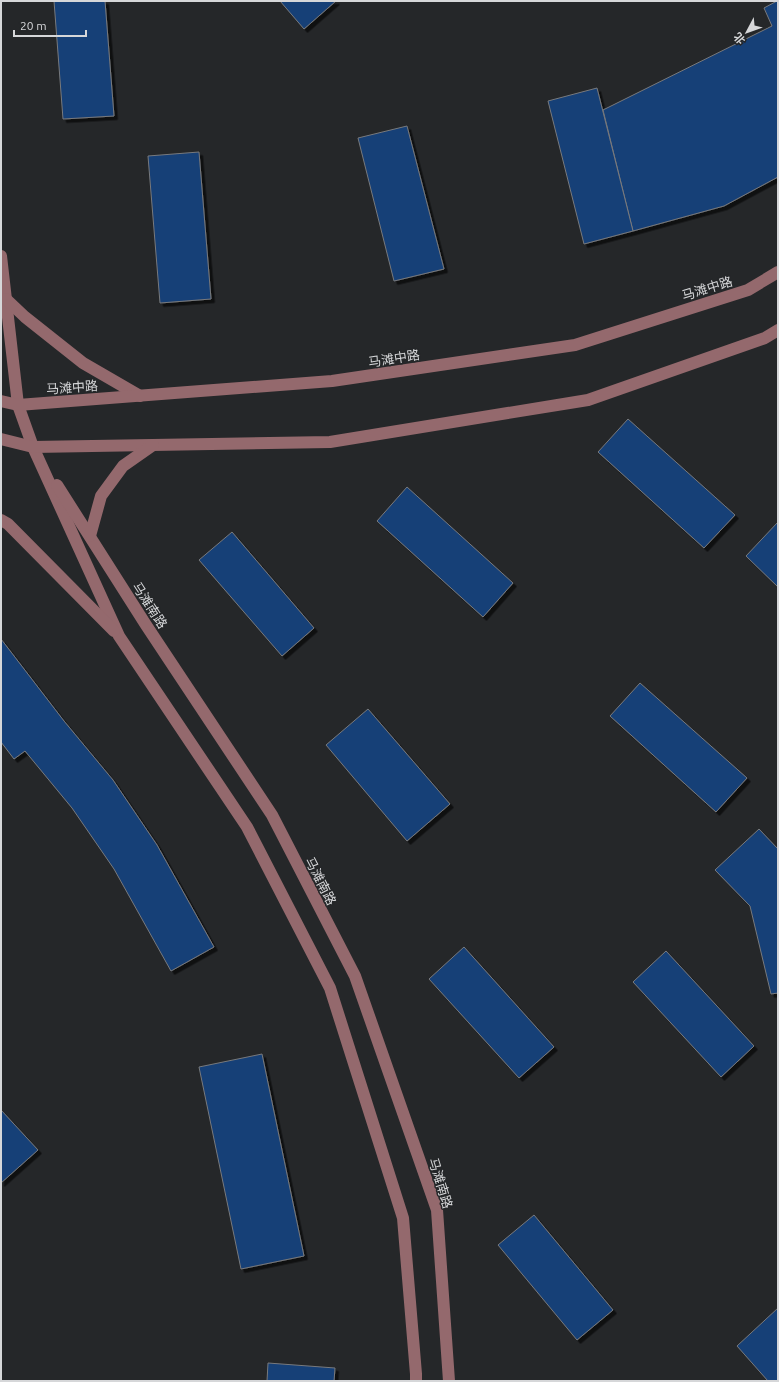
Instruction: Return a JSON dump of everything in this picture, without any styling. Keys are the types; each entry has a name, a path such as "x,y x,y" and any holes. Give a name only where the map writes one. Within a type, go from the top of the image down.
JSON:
{"main road":[{"name":"马滩南路","path":"1,256 18,405 33,447 119,636 247,827 330,988 403,1218 416,1381"},
{"name":"马滩中路","path":"1,401 18,405 332,381 574,345 748,290 778,272"},
{"path":"6,298 26,318 83,364 140,396"},
{"path":"1,440 33,447 330,442 588,400 765,338 778,330"},
{"path":"90,536 101,496 124,466 153,445"},
{"name":"马滩南路","path":"33,447 146,625 272,815 355,976 437,1210 450,1381"},
{"path":"1,520 8,524 119,636"}],"building":[{"path":"54,1 105,1 114,116 63,119"},
{"path":"280,1 336,1 304,29"},
{"path":"777,1 778,177 724,206 633,231 603,110 772,26 764,8"},
{"path":"597,88 633,231 584,244 548,101"},
{"path":"407,126 444,269 394,281 358,138"},
{"path":"199,152 211,299 160,303 148,156"},
{"path":"628,419 735,515 704,548 598,452"},
{"path":"407,487 513,583 483,617 377,521"},
{"path":"778,522 778,587 746,556"},
{"path":"232,532 314,628 282,656 199,560"},
{"path":"1,639 64,721 113,780 157,845 214,947 171,971 114,869 72,808 25,751 14,759 1,742"},
{"path":"640,683 747,778 716,812 610,716"},
{"path":"368,709 450,804 407,841 326,745"},
{"path":"759,829 778,849 778,993 771,994 750,906 715,870"},
{"path":"464,947 554,1047 519,1078 429,979"},
{"path":"666,951 754,1046 721,1077 633,982"},
{"path":"262,1054 304,1256 241,1269 199,1067"},
{"path":"1,1110 38,1150 1,1183"},
{"path":"534,1215 613,1310 577,1340 498,1245"},
{"path":"778,1308 778,1381 768,1381 737,1346"},
{"path":"268,1363 335,1368 334,1381 267,1381"}]}
